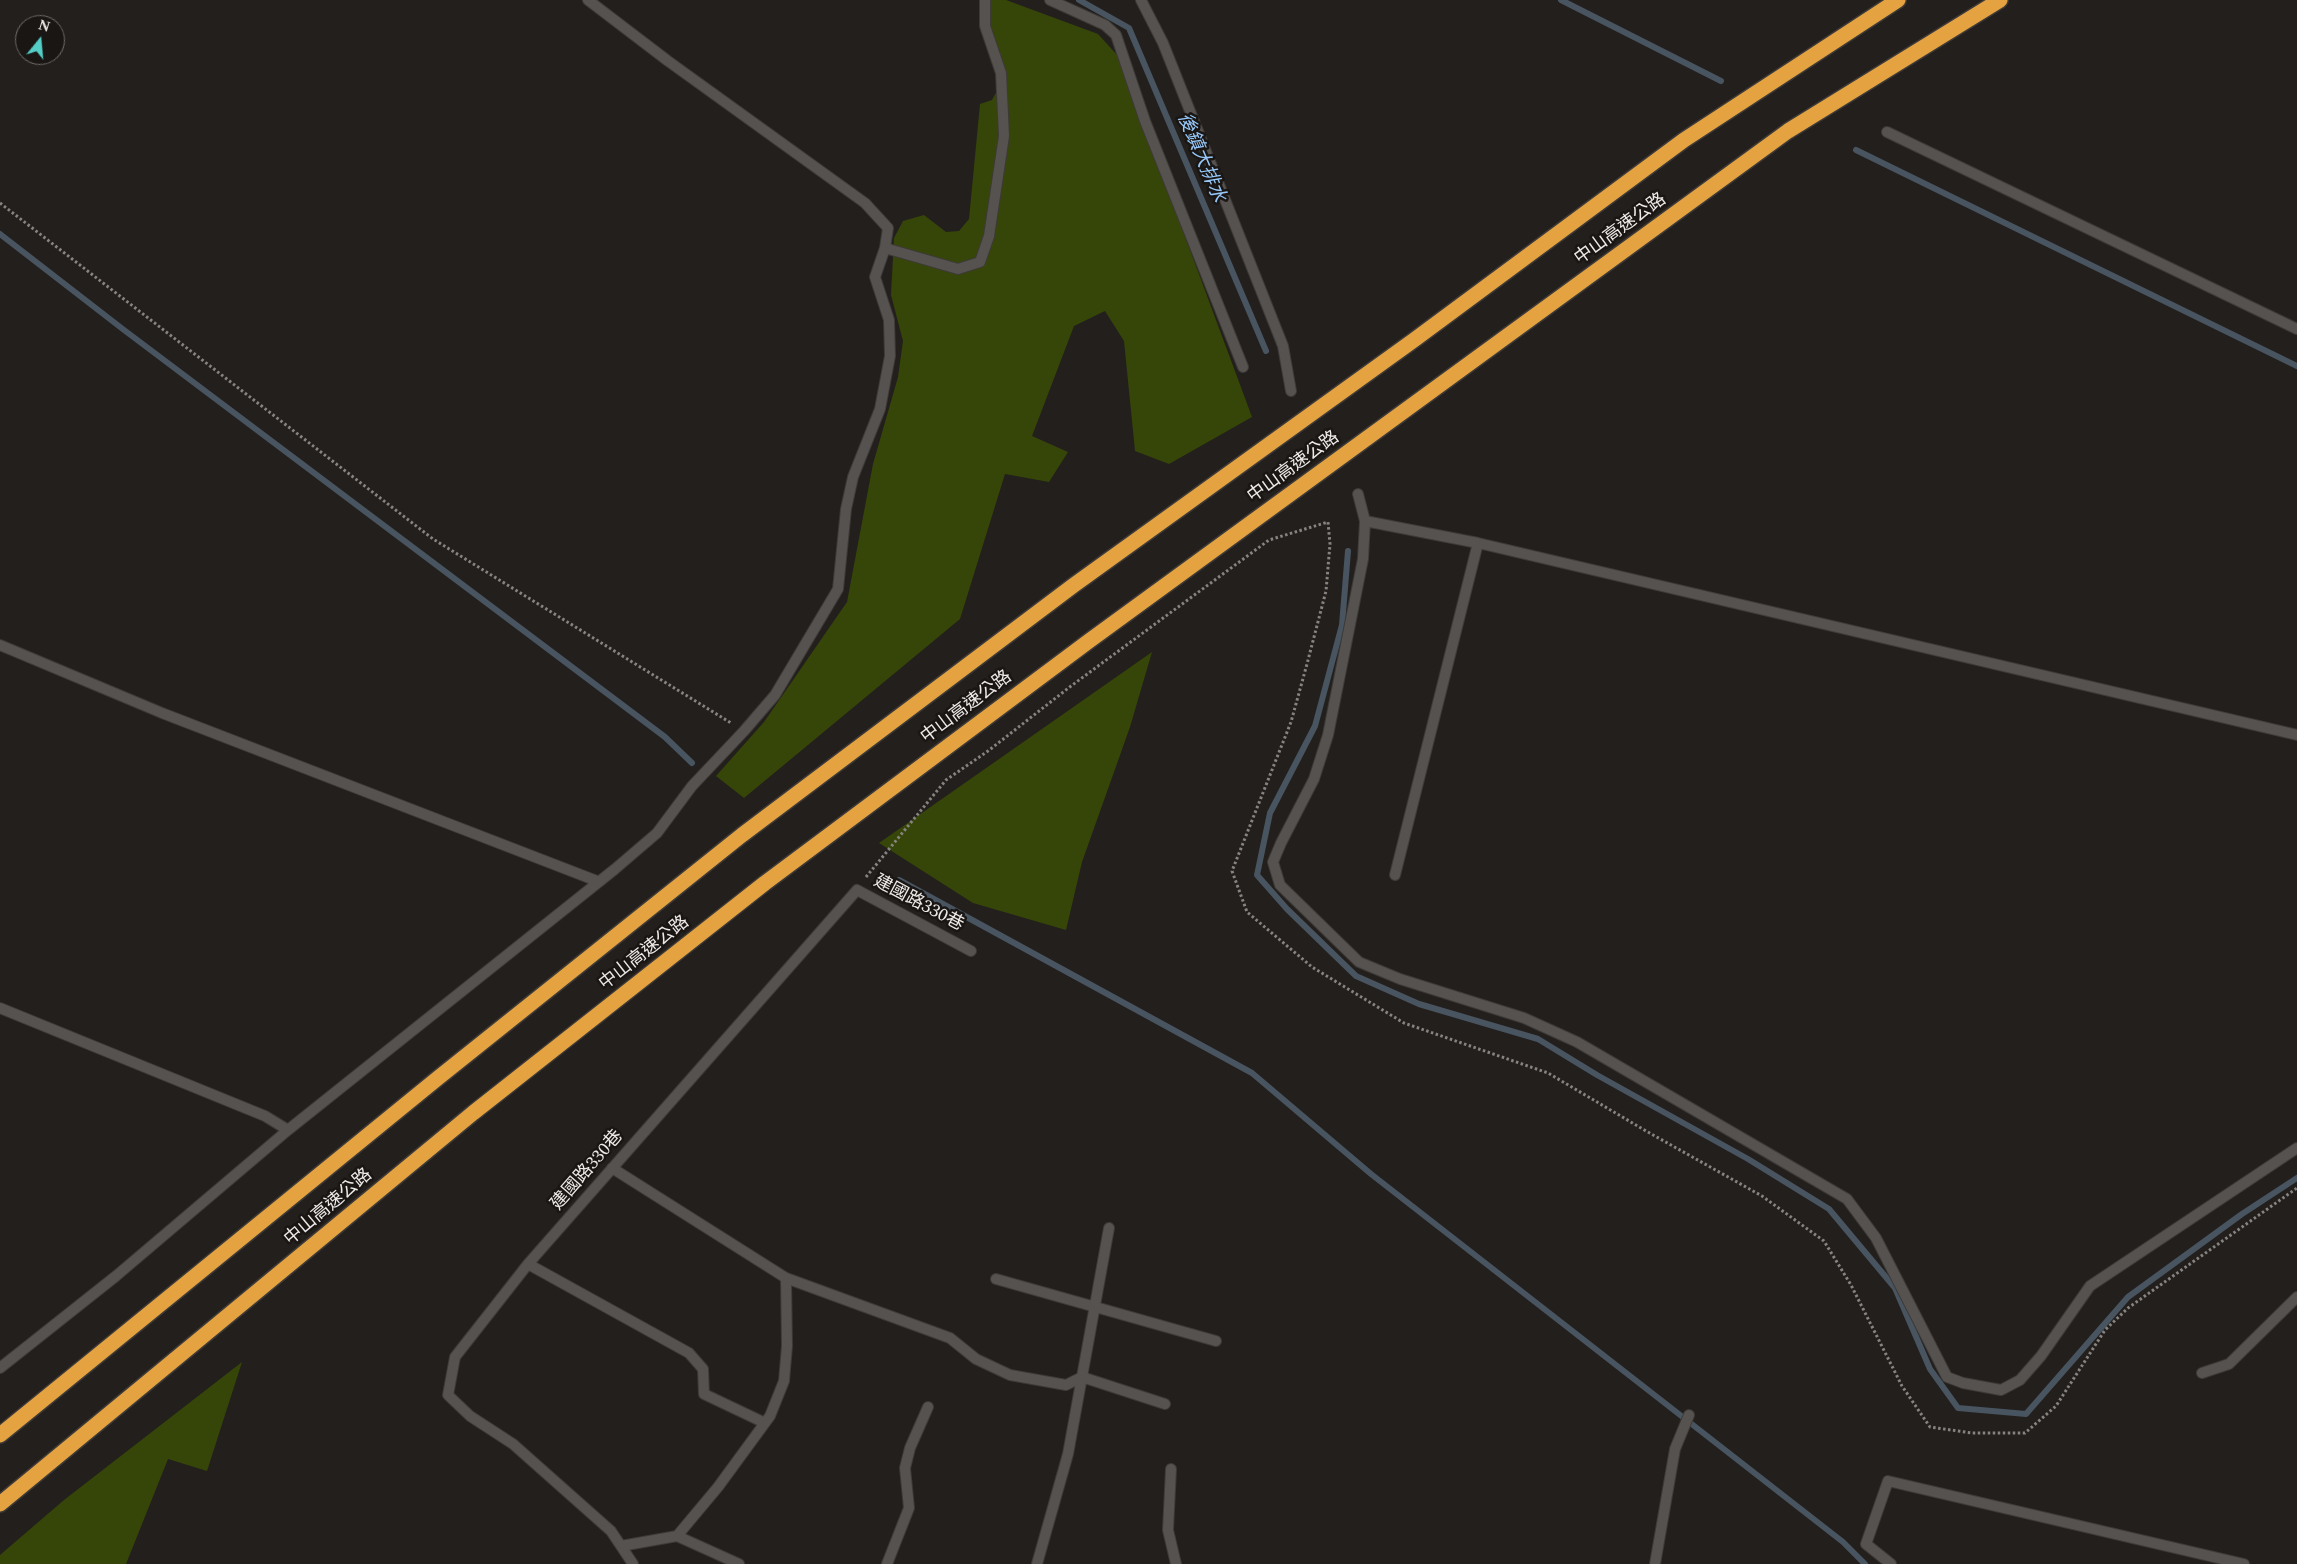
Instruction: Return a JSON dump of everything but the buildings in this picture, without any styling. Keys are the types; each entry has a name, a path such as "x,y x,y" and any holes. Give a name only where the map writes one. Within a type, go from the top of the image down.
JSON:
{"highway":[{"name":"中山高速公路","path":"0,1435 438,1078 742,835 1074,585 1414,340 1684,140 1898,0"},
{"name":"中山高速公路","path":"0,1504 473,1113 765,883 1089,641 1788,131 2000,0"}],"lane":[{"path":"0,1368 116,1276 288,1130 615,869 657,833 692,786 744,732 775,696 838,589 846,509 853,477 880,409 890,356 889,320 875,277 885,248 888,228 865,203 668,61 588,0"},
{"path":"885,248 958,269 980,262 990,236 1004,136 1001,73 985,26 985,0"},
{"path":"1050,0 1105,25 1116,35 1145,121 1244,367"},
{"path":"1141,0 1163,43 1283,346 1291,391"},
{"path":"1886,132 2297,329"},
{"path":"1358,494 1365,521 1363,559 1328,735 1314,779 1273,862 1280,885 1359,962 1400,979 1524,1018 1577,1042 1847,1199 1876,1238 1947,1377 1963,1383 2001,1390 2020,1380 2040,1356 2090,1286 2297,1148"},
{"path":"1365,521 1478,543 2297,735"},
{"path":"1395,875 1478,543"},
{"path":"0,645 162,713 597,882"},
{"name":"建國路330巷","path":"633,1564 611,1531 513,1444 470,1416 448,1395 455,1357 528,1264 857,890 971,951"},
{"path":"0,1008 265,1116 288,1130"},
{"path":"612,1168 786,1278 950,1338 976,1359 1010,1375 1066,1385 1082,1377 1165,1404"},
{"path":"1037,1564 1068,1454 1109,1228"},
{"path":"528,1264 689,1353 703,1369 704,1394 765,1424"},
{"path":"677,1536 765,1424 784,1381 787,1346 786,1278"},
{"path":"996,1279 1216,1341"},
{"path":"2202,1373 2229,1364 2297,1297"},
{"path":"887,1564 909,1508 905,1468 910,1448 928,1407"},
{"path":"1655,1564 1675,1449 1689,1415"},
{"path":"1171,1469 1168,1530 1176,1564"},
{"path":"1891,1564 1866,1544 1888,1481 2244,1564"},
{"path":"621,1546 677,1536 739,1564"}],"path":[{"path":"0,203 432,539 744,732"},
{"path":"857,890 946,780 988,751 1071,686 1268,540 1328,522 1330,544 1326,591 1308,664 1291,722 1232,871 1247,912 1312,967 1404,1023 1548,1073 1762,1196 1801,1224 1824,1242 1851,1285 1902,1386 1930,1427 1972,1433 2025,1433 2056,1406 2105,1330 2128,1308 2297,1188"}],"green space":[{"path":"988,0 1006,0 1098,34 1118,56 1252,417 1169,464 1135,451 1124,341 1105,311 1074,326 1032,436 1068,452 1049,482 1005,474 960,619 744,798 716,776 764,722 847,602 873,464 898,377 903,341 891,295 894,238 903,221 924,215 946,232 959,231 969,219 980,104 992,100 1000,85 989,42"},
{"path":"1152,652 1130,727 1082,862 1066,930 973,903 879,843"},
{"path":"242,1362 207,1471 168,1459 126,1564 0,1564 0,1555 64,1500"}],"waterway":[{"name":"後鎮大排水","path":"1079,0 1129,28 1266,351"},
{"path":"1561,0 1721,81"},
{"path":"1856,150 2297,366"},
{"path":"0,234 124,330 665,737 692,763"},
{"path":"1348,551 1342,625 1315,726 1270,813 1257,875 1287,909 1356,976 1419,1004 1538,1039 1597,1075 1748,1159 1829,1209 1895,1288 1930,1369 1958,1408 2026,1414 2128,1297 2242,1214 2297,1178"},
{"path":"899,880 1252,1073 1371,1174 1843,1542 1865,1564"}]}
